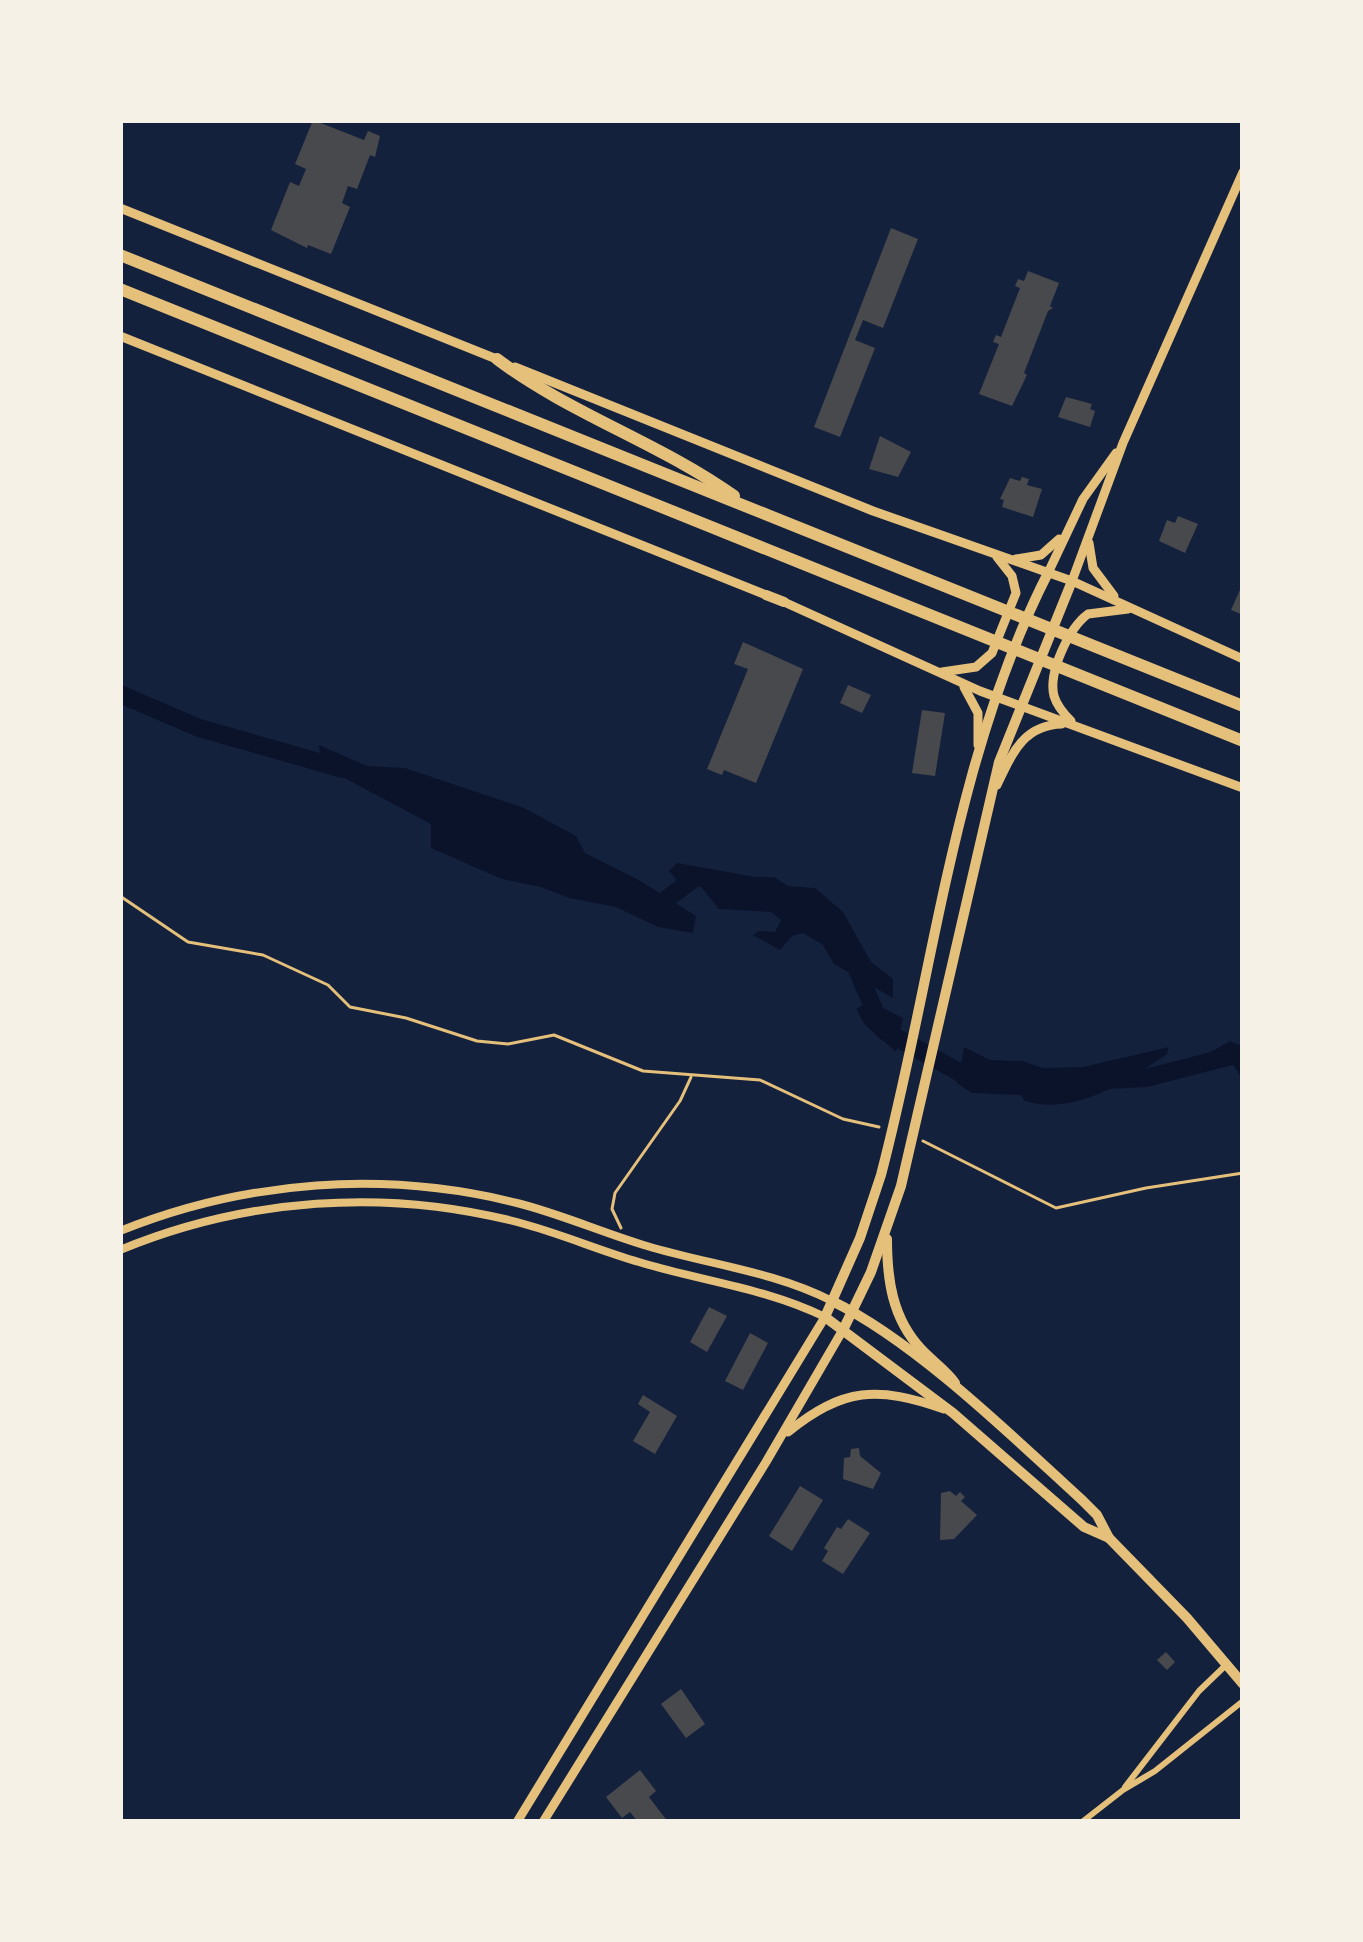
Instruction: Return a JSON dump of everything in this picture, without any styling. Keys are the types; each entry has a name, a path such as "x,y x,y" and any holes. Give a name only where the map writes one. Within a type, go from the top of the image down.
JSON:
{"highway":[{"path":"120,255 1243,706"},
{"path":"120,294 189,317 1243,741"},
{"path":"497,359 543,391 707,477 749,508"}],"main road":[{"path":"543,1822 853,1312 887,1228 910,1152 992,795 1021,706 1123,443 1243,172"},
{"path":"120,208 834,496 1072,581 1243,659"},
{"path":"120,336 784,602 961,683 1243,788"},
{"path":"1007,558 1044,553 1123,443"},
{"path":"523,1820 824,1317 866,1221 888,1147 977,753 1072,520"},
{"path":"1090,538 1090,559 1098,578 1133,609"},
{"path":"936,671 972,669 992,653 1016,593 1012,576 992,554"},
{"path":"1079,727 1061,710 1053,689 1070,634 1093,612 1133,609"},
{"path":"961,683 978,713 977,753"},
{"path":"992,795 1025,736 1048,724 1079,727"},
{"path":"887,1228 888,1271 897,1312 908,1334 964,1396"},
{"path":"832,1301 964,1396 1097,1515 1109,1538 1243,1684"},
{"path":"824,1317 953,1413 1084,1527 1109,1538"},
{"path":"779,1439 822,1407 860,1394 897,1395 953,1413"}],"street":[{"path":"120,1231 212,1201 316,1185 424,1187 522,1204 628,1239 772,1277 832,1301"},
{"path":"316,1185 317,1203"},
{"path":"120,1250 218,1218 317,1203 411,1204 518,1222 645,1264 760,1292 824,1317"},
{"path":"518,1222 522,1204"},
{"path":"1123,1790 1186,1706 1227,1664"},
{"path":"1082,1822 1156,1771 1243,1701"}],"path":[{"path":"120,896 188,942 263,956 328,985 350,1006 477,1041 508,1044 554,1035 622,1065 760,1080 843,1119 896,1132"},
{"path":"628,1239 612,1209 615,1193 680,1101 691,1075"},
{"path":"913,1138 1056,1208 1243,1173"}],"water":[{"path":"319,745 367,766 405,768 524,808 576,836 585,853 696,916 693,933 658,927 616,907 502,879 431,848 431,824 322,766"},
{"path":"677,863 815,888 843,912 871,962 893,979 893,998 834,964 823,945 803,933 792,936 780,950 753,935 775,932 781,920 771,912 719,909 701,887 680,884 669,871"},
{"path":"869,1001 903,1018 896,1052 865,1025 856,1009"},
{"path":"1230,1041 1243,1047 1243,1080 1232,1063 1207,1054"},
{"path":"964,1047 990,1060 1022,1061 1043,1068 1083,1067 1169,1047 1151,1065 1099,1094 1044,1104 1025,1101 1021,1095 972,1093 957,1083"}],"building":[{"path":"313,120 364,140 368,131 380,136 375,157 370,155 357,189 348,186 342,203 350,207 331,254 271,230 290,182 299,186 306,169 295,164"},
{"path":"891,228 918,239 883,328 863,320 855,340 875,348 840,437 814,427"},
{"path":"1028,271 1059,283 1012,406 979,394 999,344 993,342 996,335 1001,337 1020,288 1015,286"},
{"path":"1066,397 1092,404 1090,427 1058,417"},
{"path":"880,436 911,452 898,477 869,469"},
{"path":"1010,478 1020,481 1029,479 1027,485 1042,489 1033,517 1002,507 1004,500 1000,499"},
{"path":"1178,516 1198,524 1185,553 1159,541 1167,520 1175,523"},
{"path":"1243,583 1243,615 1231,610"},
{"path":"743,642 803,669 756,783 724,770 722,775 707,769 748,669 734,664"},
{"path":"848,685 871,695 862,713 840,703"},
{"path":"922,710 945,713 935,776 912,773"},
{"path":"709,1307 727,1316 707,1352 690,1342"},
{"path":"750,1333 768,1343 743,1390 725,1381"},
{"path":"643,1395 677,1416 655,1454 633,1441 650,1412 638,1404"},
{"path":"859,1448 860,1456 881,1473 873,1489 843,1479 844,1458 850,1457 851,1449"},
{"path":"800,1486 823,1500 792,1551 769,1536"},
{"path":"950,1491 956,1496 960,1492 965,1497 961,1501 977,1515 954,1539 940,1540 941,1493"},
{"path":"848,1519 870,1533 843,1574 822,1561 837,1527 841,1529"},
{"path":"1166,1652 1175,1662 1167,1670 1157,1660"},
{"path":"681,1689 705,1724 686,1738 661,1704"},
{"path":"640,1770 656,1791 649,1797 668,1822 638,1822 630,1812 622,1818 606,1797"}],"waterway":[{"path":"120,694 199,728 343,769"},
{"path":"649,899 659,905 697,876 706,878"},
{"path":"851,956 883,1030 977,1082"},
{"path":"1106,1080 1146,1078 1243,1053"}]}
